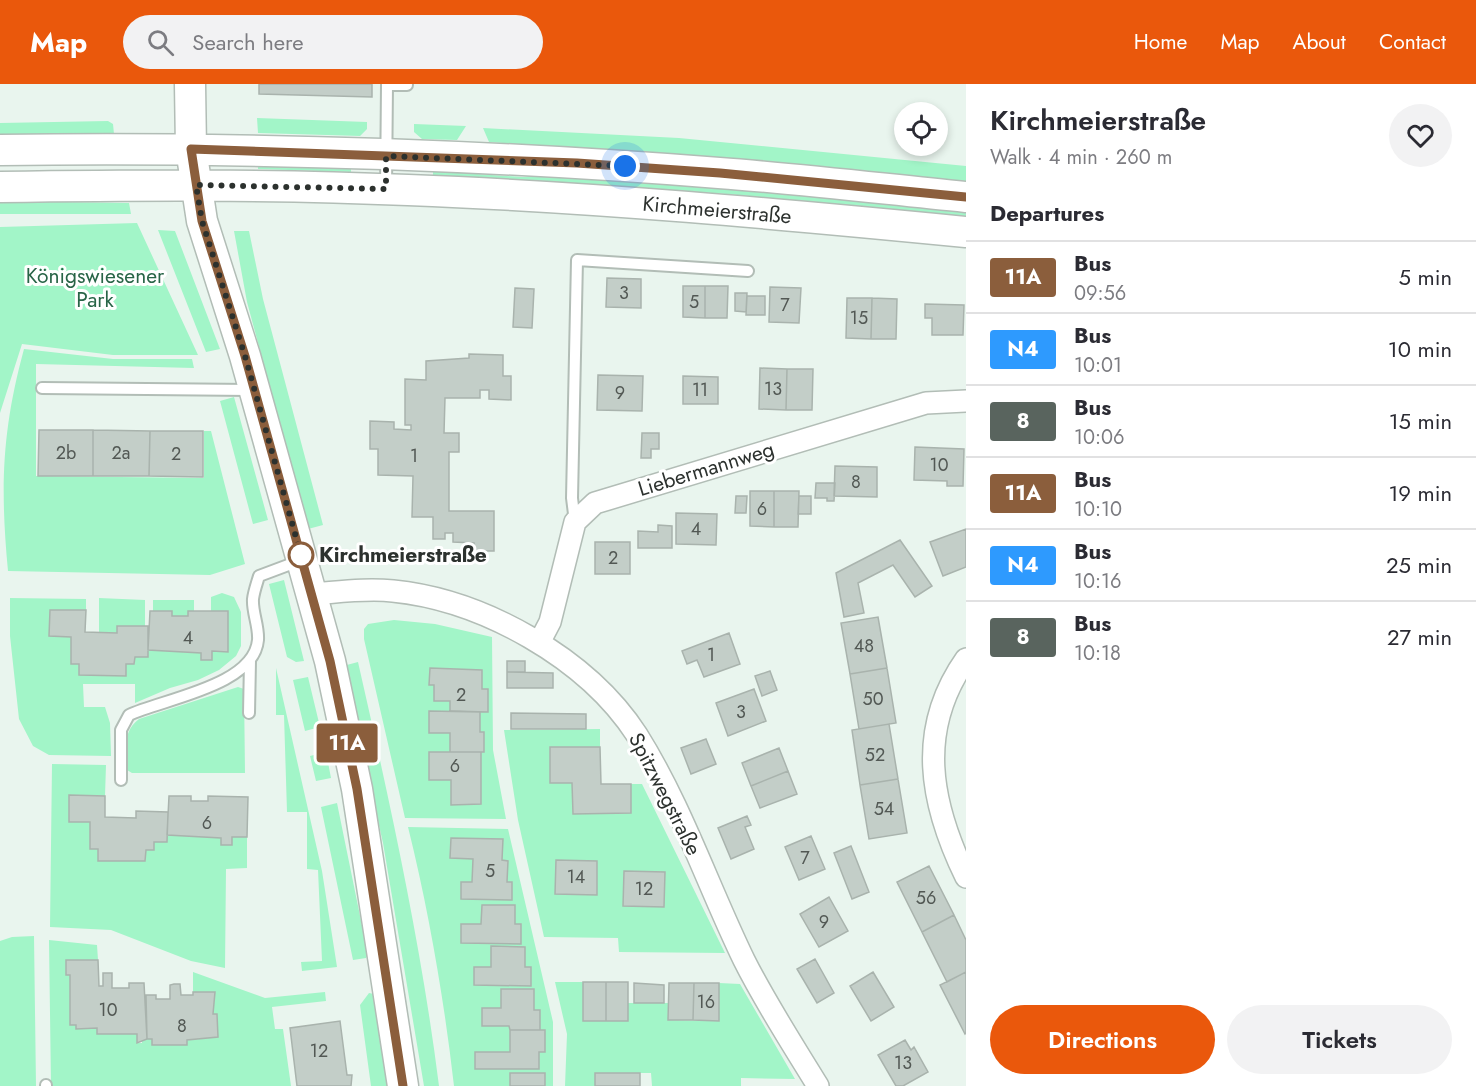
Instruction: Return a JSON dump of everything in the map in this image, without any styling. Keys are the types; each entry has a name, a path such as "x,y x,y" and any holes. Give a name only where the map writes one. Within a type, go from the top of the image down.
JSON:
{"main road":[{"path":"190,84 191,149 202,221 254,390 330,661 357,789 403,1086"},
{"name":"Kirchmeierstraße","path":"0,150 191,149 577,163 720,173 966,198"},
{"name":"Kirchmeierstraße","path":"0,187 196,185 386,189 652,204 966,232"}],"street":[{"name":"Liebermannweg","path":"575,522 595,503 926,403 966,401"},
{"path":"538,643 550,622 575,522"},
{"name":"Spitzwegstraße","path":"312,594 362,590 422,595 500,621 538,643 609,698 636,734 686,829 745,961 818,1086"},
{"path":"966,659 945,695 934,734 933,753 940,813 966,877"}],"lane":[{"path":"386,189 387,85 407,85"},
{"path":"575,522 572,498 577,260 748,272"},
{"path":"42,388 254,390"},
{"path":"249,713 250,661 258,641 253,599 259,576 302,560"},
{"path":"121,780 121,730 129,715 194,693 235,674 250,661"}],"green space":[{"path":"257,118 367,122 367,129 360,136 258,133"},
{"path":"108,121 113,124 114,134 0,137 0,123"},
{"path":"414,124 466,126 457,140 422,139 414,132"},
{"path":"483,128 679,138 966,166 966,182 778,163 489,142"},
{"path":"258,165 351,168 351,172 258,169"},
{"path":"433,171 523,177 581,172 966,207 966,217 727,194 433,175"},
{"path":"0,201 129,203 131,214 0,214"},
{"name":"Königswiesener Park","path":"137,223 198,355 113,355 22,344 0,413 0,227"},
{"path":"158,230 175,231 220,349 206,352"},
{"path":"234,231 249,231 263,299 323,525 308,529 247,302"},
{"path":"24,349 113,359 192,359 194,368 36,364 36,476 204,478 204,431 211,431 245,564 210,575 8,571 4,512 5,459 11,406"},
{"path":"234,397 268,520 253,524 220,401"},
{"path":"284,580 304,661 296,662 287,657 269,584"},
{"path":"222,593 234,597 241,612 241,646 236,656 219,670 135,703 135,684 83,684 84,707 105,707 110,723 111,756 49,755 33,746 19,719 10,636 10,598 86,599 86,610 50,610 49,636 71,637 71,663 79,664 79,675 126,676 126,664 134,664 135,657 148,650 201,653 202,660 212,660 212,651 228,652 228,612 211,611 211,597"},
{"path":"99,598 145,600 145,626 117,626 117,633 99,632"},
{"path":"153,600 194,600 194,611 188,611 188,616 172,616 171,611 153,611"},
{"path":"394,620 435,624 492,637 493,750 506,819 405,818 364,639 364,629 368,624"},
{"path":"358,662 414,926 439,1086 424,1086 383,843 343,666"},
{"path":"276,668 322,871 337,967 302,971 301,962 322,961 318,870 307,869 307,812 287,812 284,715 276,715"},
{"path":"308,677 320,727 305,731 293,680"},
{"path":"238,687 244,689 245,773 132,773 127,770 127,736 139,719"},
{"path":"600,729 600,747 550,748 550,783 572,783 573,814 631,813 631,784 642,784 725,953 619,952 618,938 544,937 518,820 504,730"},
{"path":"326,752 331,778 316,781 310,756"},
{"path":"52,764 106,765 105,796 69,796 69,821 90,822 90,849 98,849 98,861 145,861 146,850 154,850 154,842 167,842 167,835 221,838 221,845 231,845 232,837 247,837 247,868 226,869 225,968 191,961 111,930 50,927"},
{"path":"337,803 368,955 366,958 353,960 321,807"},
{"path":"408,827 508,829 553,1022 553,1086 454,1086 435,956"},
{"path":"34,936 36,1086 0,1086 0,941 12,937"},
{"path":"49,940 97,945 98,960 66,960 66,975 70,975 70,1025 76,1025 76,1029 97,1028 98,1034 137,1034 138,1043 142,1043 142,1039 152,1039 152,1044 218,1037 217,1015 213,1014 215,992 193,992 193,972 265,998 325,992 326,1001 272,1007 275,1029 283,1029 291,1086 51,1086"},
{"path":"555,982 583,982 583,1021 628,1021 628,1003 669,1003 669,1020 718,1021 719,983 740,984 795,1079 741,1078 741,1086 652,1086 651,1073 595,1073 595,1086 565,1086 567,1034"},
{"path":"369,993 374,994 387,1086 371,1086 360,1005"}],"building":[{"path":"259,84 372,84 372,97 259,94"},
{"path":"607,278 641,279 641,308 606,307"},
{"path":"683,286 705,286 705,318 683,317"},
{"path":"705,286 728,286 727,318 705,318"},
{"path":"770,287 801,288 799,323 769,322"},
{"path":"515,288 534,289 532,328 513,327"},
{"path":"735,293 747,293 746,312 735,311"},
{"path":"747,296 765,296 765,315 746,315"},
{"path":"847,298 872,298 871,339 846,338"},
{"path":"872,298 897,299 896,339 871,339"},
{"path":"925,304 964,305 963,335 932,335 932,318 925,318"},
{"path":"469,354 503,355 503,376 511,376 511,400 489,399 489,390 480,390 480,398 445,398 444,433 459,433 459,452 449,452 449,511 494,511 494,551 474,551 474,543 453,542 453,533 445,533 445,539 433,539 433,517 412,517 413,476 378,475 378,449 370,449 370,421 394,422 394,429 411,430 411,425 405,425 405,379 426,380 426,361 469,358"},
{"path":"760,368 787,369 786,410 759,409"},
{"path":"787,369 813,369 812,410 786,410"},
{"path":"598,375 643,376 642,411 597,410"},
{"path":"683,376 718,377 718,404 683,404"},
{"path":"39,430 93,430 93,476 38,476"},
{"path":"93,430 150,431 149,476 93,476"},
{"path":"150,431 203,431 203,477 149,476"},
{"path":"642,433 659,433 659,449 651,449 651,458 641,458"},
{"path":"915,447 964,449 963,486 947,486 947,481 914,480"},
{"path":"835,466 877,467 877,497 834,496"},
{"path":"816,483 835,483 834,501 827,501 827,498 815,498"},
{"path":"750,491 774,491 774,527 750,526"},
{"path":"774,491 799,491 798,527 774,527"},
{"path":"736,496 747,496 746,513 735,513"},
{"path":"799,496 811,496 811,514 798,514"},
{"path":"676,513 717,514 716,545 676,544"},
{"path":"658,525 672,526 672,548 638,548 638,531 658,532"},
{"path":"966,529 966,567 943,576 930,542"},
{"path":"900,540 932,586 915,597 893,565 858,583 864,613 844,617 836,573"},
{"path":"595,542 630,542 630,574 595,574"},
{"path":"50,610 86,610 85,632 117,633 117,626 148,626 148,657 135,657 134,664 126,664 126,676 79,675 79,664 71,664 71,637 49,636"},
{"path":"150,611 172,611 172,616 188,616 188,611 228,611 228,652 212,651 212,660 201,660 201,653 148,650"},
{"path":"878,617 887,668 850,674 841,623"},
{"path":"729,633 740,664 704,677 697,660 687,664 682,651"},
{"path":"507,661 525,661 525,672 507,672"},
{"path":"430,668 482,670 482,689 488,689 488,712 450,711 450,701 434,701 434,685 429,685"},
{"path":"887,668 896,723 859,729 850,674"},
{"path":"770,671 777,690 762,696 755,676"},
{"path":"507,672 553,673 553,688 507,688"},
{"path":"754,689 766,721 728,736 716,703"},
{"path":"429,711 480,712 480,732 484,732 484,752 450,752 450,733 429,733"},
{"path":"511,713 586,714 586,729 511,729"},
{"path":"889,724 898,779 860,785 852,730"},
{"path":"706,739 716,764 691,774 681,748"},
{"path":"550,747 600,747 601,784 631,784 631,813 573,814 572,783 550,783"},
{"path":"779,748 788,771 751,786 742,763"},
{"path":"429,752 481,752 481,804 451,805 451,780 429,780"},
{"path":"788,771 797,794 760,808 751,786"},
{"path":"898,779 907,833 869,839 860,785"},
{"path":"69,795 105,796 105,817 136,818 136,811 168,812 167,842 154,842 154,850 146,850 145,861 98,861 98,849 90,849 90,822 69,822"},
{"path":"169,796 191,796 191,801 208,801 208,796 248,797 247,837 232,837 232,845 221,845 221,838 167,835"},
{"path":"747,816 751,825 745,827 754,849 731,859 718,828"},
{"path":"811,836 825,869 799,880 785,847"},
{"path":"451,838 503,839 502,860 508,861 507,882 512,882 512,900 461,899 461,882 472,882 473,859 450,858"},
{"path":"851,846 869,892 852,899 834,853"},
{"path":"556,860 597,861 597,895 555,894"},
{"path":"929,866 954,915 922,932 897,882"},
{"path":"624,871 665,872 664,907 623,906"},
{"path":"829,897 848,931 819,947 800,914"},
{"path":"482,905 515,905 515,924 521,924 521,944 461,943 461,924 481,924"},
{"path":"954,915 966,940 966,972 947,982 922,932"},
{"path":"491,946 525,947 525,967 531,967 531,986 474,985 474,967 491,967"},
{"path":"815,959 834,993 817,1003 797,969"},
{"path":"66,960 98,960 99,986 103,986 103,973 112,973 112,988 129,988 129,983 144,983 147,1039 137,1043 137,1034 97,1034 97,1028 76,1029 76,1025 70,1025 70,975 66,975"},
{"path":"873,972 894,1007 871,1021 850,986"},
{"path":"966,972 966,1033 965,1034 940,985"},
{"path":"583,982 606,982 606,1021 583,1021"},
{"path":"606,982 628,982 628,1021 606,1021"},
{"path":"634,983 664,985 664,1003 634,1003"},
{"path":"669,983 694,983 693,1020 668,1020"},
{"path":"694,983 719,983 719,1021 693,1020"},
{"path":"180,984 181,995 193,995 193,992 215,992 213,1014 217,1014 218,1037 187,1040 187,1045 152,1045 152,1039 147,1039 146,995 156,995 156,999 170,999 170,985"},
{"path":"501,989 534,989 534,1010 540,1010 540,1030 510,1030 509,1026 482,1026 482,1008 501,1008"},
{"path":"340,1021 347,1075 352,1075 351,1086 297,1086 290,1028"},
{"path":"510,1030 545,1030 545,1052 539,1052 539,1069 475,1069 475,1052 510,1052"},
{"path":"905,1040 911,1050 914,1047 928,1072 903,1086 896,1086 878,1055"},
{"path":"510,1073 545,1073 545,1086 510,1086"},
{"path":"595,1073 640,1073 640,1086 595,1086"}],"bus line":[{"name":"11A","path":"403,1086 357,789 330,661 245,356 202,221 191,149 577,163 720,173 966,197"}],"place":[{"name":"Kirchmeierstraße","path":"301,555"}],"route":[{"path":"301,555 245,356 202,221 196,185 386,189 386,156 625,166"}]}
